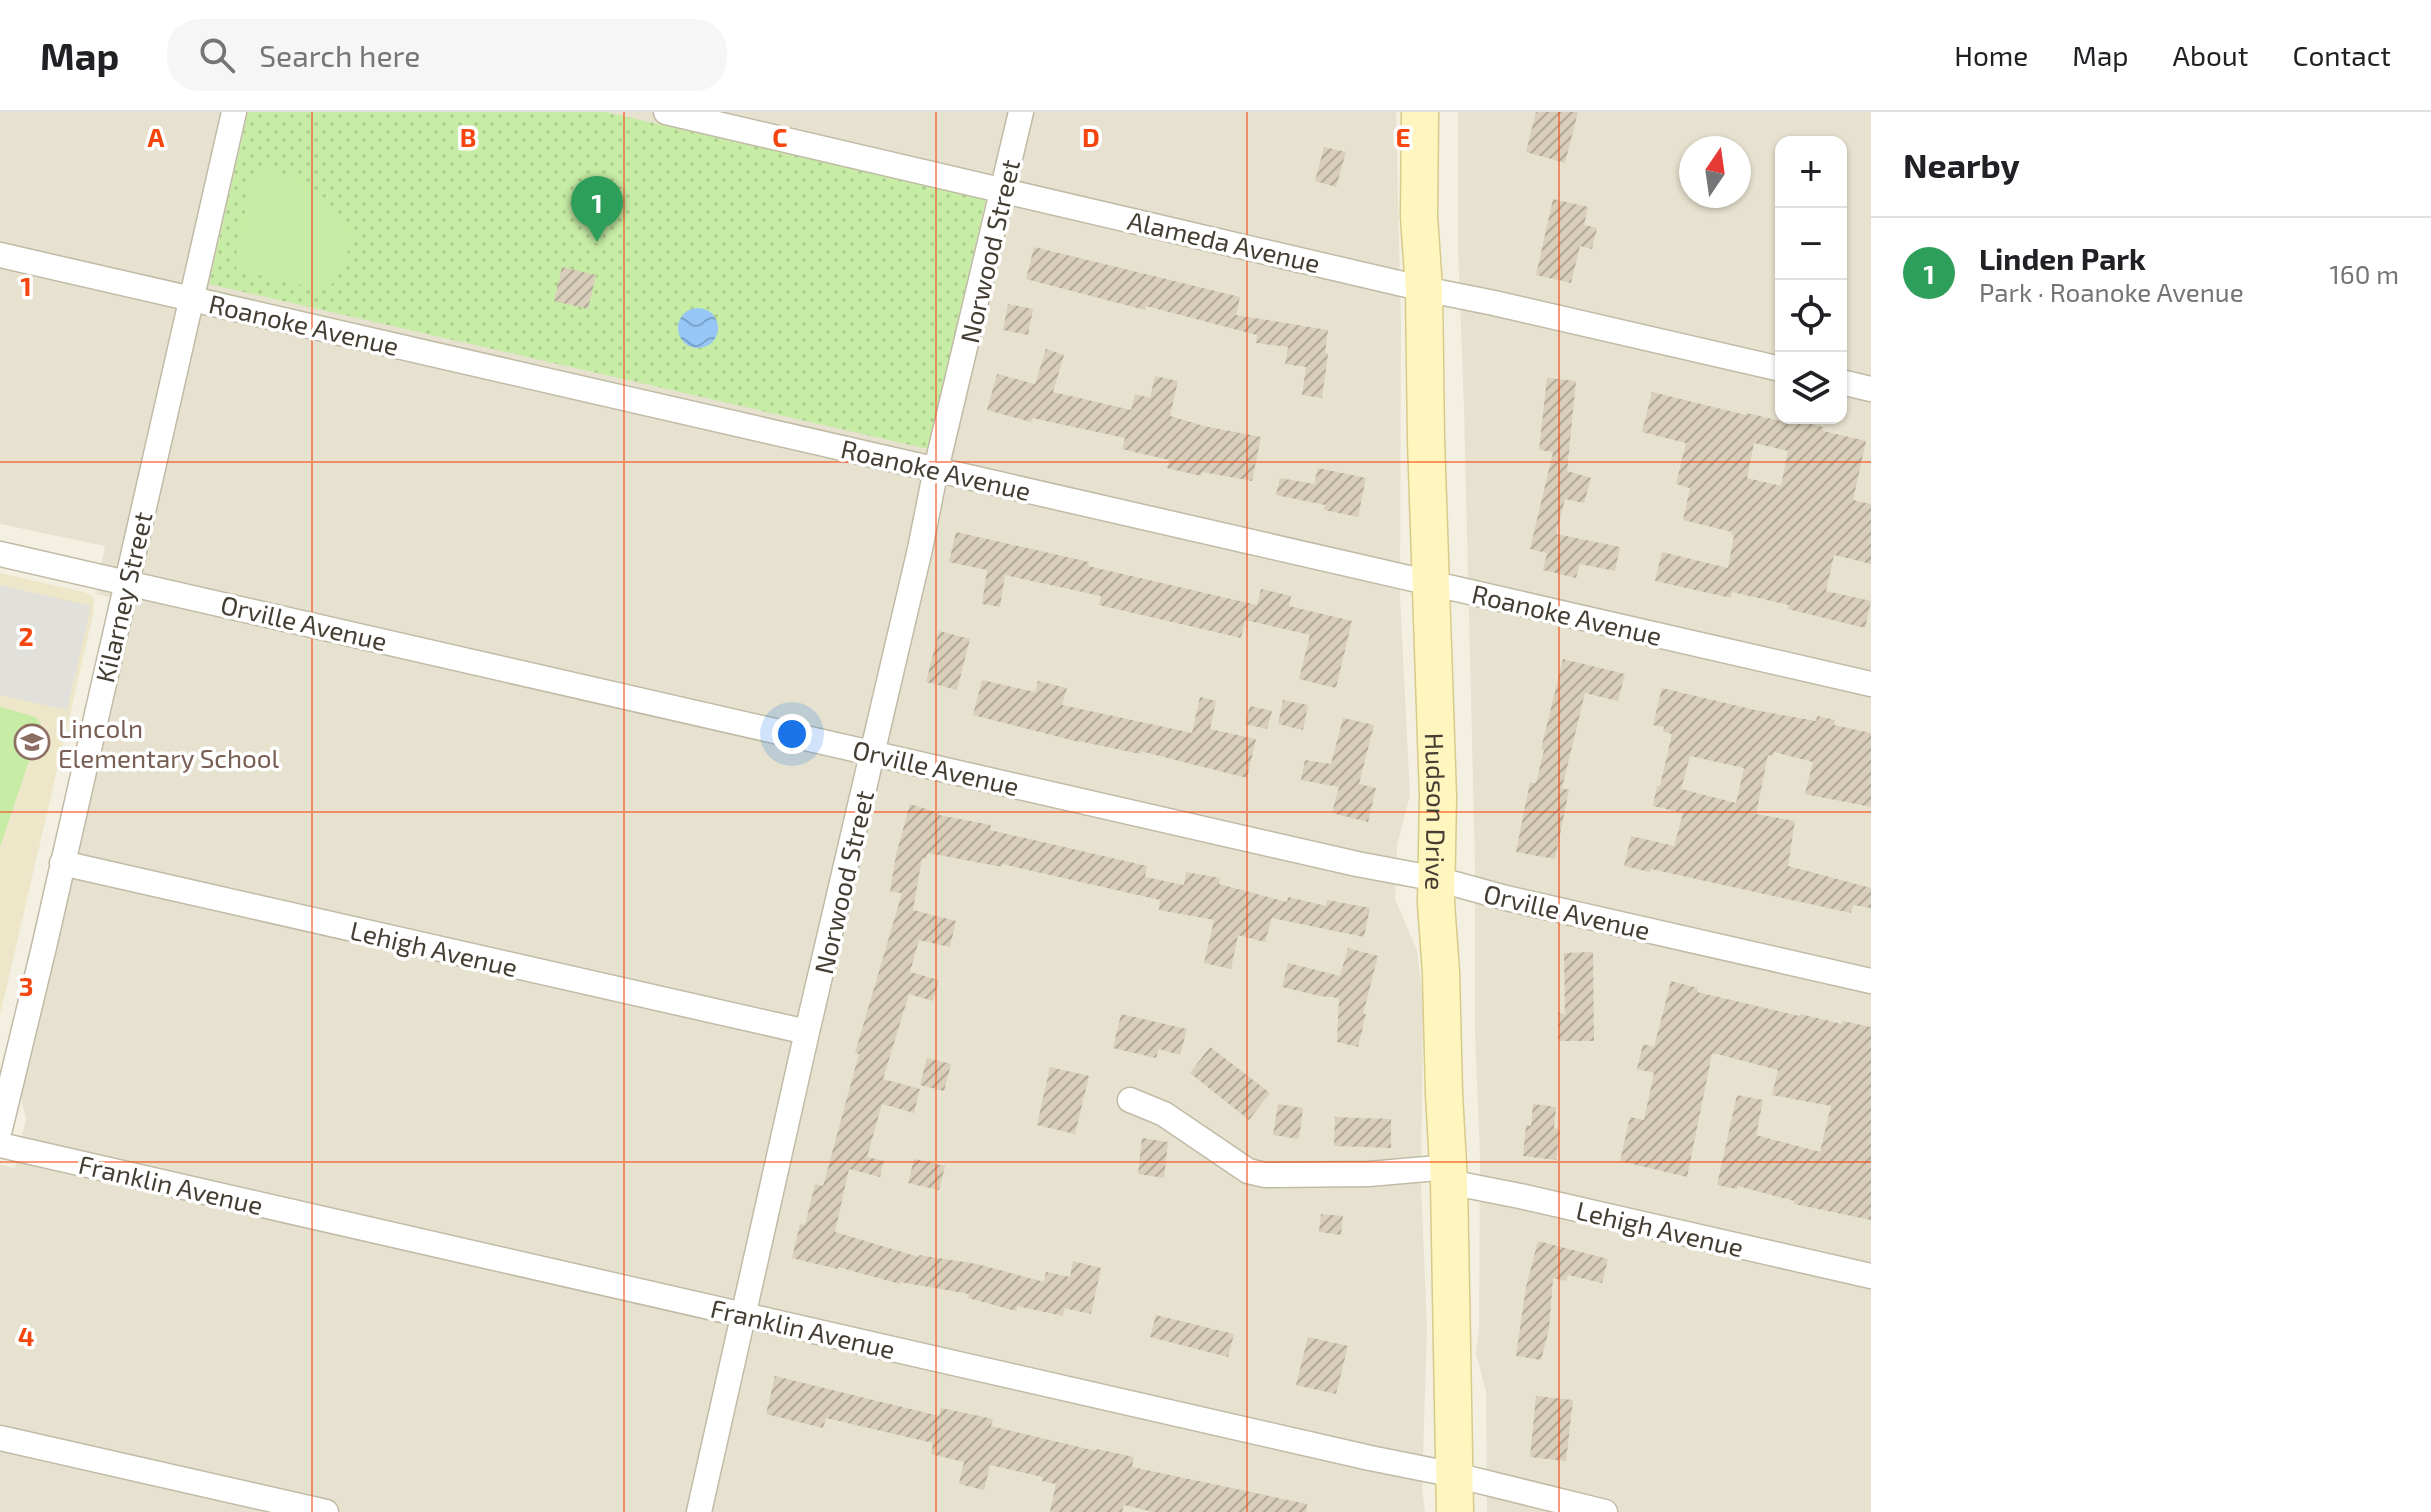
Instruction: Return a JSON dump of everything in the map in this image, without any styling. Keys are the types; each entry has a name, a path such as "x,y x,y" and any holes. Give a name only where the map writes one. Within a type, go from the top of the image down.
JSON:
{"street":[{"name":"Kilarney Street","path":"0,1129 234,112"},
{"name":"Alameda Avenue","path":"666,112 1775,368"},
{"name":"Norwood Street","path":"699,1512 936,469 1021,112"},
{"name":"Hudson Drive","path":"1420,112 1419,217 1424,289 1438,797 1437,879 1449,1174 1455,1512"},
{"name":"Roanoke Avenue","path":"0,255 1871,684"},
{"path":"1847,383 1871,389"},
{"name":"Orville Avenue","path":"0,554 1342,861 1437,879 1506,898 1871,981"},
{"name":"Lehigh Avenue","path":"62,863 807,1032"},
{"name":"Lehigh Avenue","path":"1130,1100 1164,1114 1248,1171 1265,1175 1449,1174 1536,1199 1871,1276"},
{"name":"Franklin Avenue","path":"0,1145 1455,1475 1605,1512"},
{"path":"0,1438 326,1512"}],"shaded area":[{"path":"0,112 1396,112 1401,328 1400,596 1410,796 1397,845 1395,899 1417,951 1423,998 1421,1183 1427,1328 1422,1489 1425,1512 0,1512 0,1165 15,1168 26,1119 15,1073 122,600 96,594 105,546 0,524"},
{"path":"1458,112 1871,112 1871,1512 1487,1512 1486,1392 1476,1353 1479,1330 1480,1157 1458,248"},
{"name":"Lincoln Elementary School","path":"0,573 84,592 94,598 93,615 0,1015"},
{"path":"0,585 91,606 67,710 0,695"}],"green space":[{"path":"248,112 605,112 986,199 928,449 209,284"},
{"path":"258,167 299,178 325,198 351,229 346,264 327,291 237,270 235,261 249,192"},
{"path":"0,707 36,717 41,725 0,847"}],"water":[{"path":"698,308 712,314 718,328 712,342 698,348 684,342 678,328 684,314"}],"building":[{"path":"1536,112 1578,112 1565,163 1526,152"},
{"path":"1324,147 1346,152 1336,187 1315,181"},
{"path":"1553,199 1588,207 1584,225 1597,228 1592,249 1580,246 1571,283 1536,275"},
{"path":"1034,247 1240,297 1236,315 1328,330 1322,398 1302,395 1306,367 1285,364 1288,347 1256,343 1257,335 1026,279"},
{"path":"562,267 596,275 588,309 554,301"},
{"path":"1008,304 1033,309 1028,335 1003,330"},
{"path":"1046,349 1064,355 1053,392 1131,410 1135,394 1150,398 1155,376 1178,381 1170,416 1261,437 1252,481 1202,472 1201,476 1167,468 1169,460 1122,449 1125,438 1032,418 1031,422 987,410 997,374 1035,384"},
{"path":"1547,378 1576,381 1567,471 1591,478 1584,503 1565,499 1556,534 1620,547 1615,571 1580,564 1576,578 1543,570 1547,553 1530,549 1553,452 1539,450"},
{"path":"1652,392 1775,420 1775,424 1811,424 1823,427 1823,431 1866,441 1853,500 1871,504 1871,564 1834,555 1826,591 1871,601 1865,628 1732,592 1731,598 1655,581 1662,552 1728,568 1732,532 1683,520 1690,488 1676,484 1686,443 1642,432","holes":["1754,443 1788,451 1781,486 1747,478"]},
{"path":"1318,468 1366,478 1358,517 1324,510 1325,505 1276,495 1280,478 1314,484"},
{"path":"956,532 1257,605 1261,589 1291,596 1289,606 1352,621 1336,688 1299,679 1310,635 1245,620 1241,638 1099,605 1101,596 1005,575 1000,607 982,604 987,570 949,562"},
{"path":"939,631 970,639 957,690 926,682"},
{"path":"1563,659 1625,674 1618,701 1585,693 1562,788 1569,790 1555,859 1516,852 1530,782 1536,783"},
{"path":"982,680 1035,692 1038,681 1067,688 1062,705 1192,733 1200,697 1216,701 1210,729 1256,739 1247,778 1140,751 1140,754 1079,742 973,715"},
{"path":"1662,688 1755,710 1816,721 1817,716 1835,720 1834,725 1871,733 1871,807 1805,794 1813,762 1774,752 1773,756 1768,755 1756,814 1795,821 1788,866 1871,888 1871,908 1853,905 1851,913 1651,869 1650,872 1624,866 1631,836 1674,846 1683,813 1653,806 1672,734 1663,732 1664,727 1653,725","holes":["1690,756 1744,768 1736,803 1681,789"]},
{"path":"1283,700 1308,705 1303,730 1278,724"},
{"path":"1250,706 1272,711 1267,729 1245,724"},
{"path":"1343,718 1374,725 1359,784 1376,788 1368,822 1332,813 1339,787 1301,780 1305,760 1331,764"},
{"path":"910,804 939,815 991,825 990,830 1147,866 1145,877 1184,885 1186,872 1220,878 1219,884 1287,902 1288,897 1326,906 1327,900 1370,908 1364,937 1272,918 1265,942 1238,935 1231,969 1204,963 1214,920 1159,910 1160,900 1002,864 1002,867 928,853 926,859 922,858 913,910 956,921 950,947 919,940 910,972 939,980 933,1001 909,994 883,1079 920,1089 914,1113 882,1104 867,1157 884,1161 880,1177 849,1169 835,1232 919,1257 977,1264 1044,1282 1046,1272 1070,1277 1073,1261 1101,1268 1091,1314 1064,1308 1063,1316 1017,1306 1016,1311 968,1298 969,1294 900,1284 792,1258 800,1224 805,1225 815,1184 823,1186 859,1054 855,1053 902,893 890,892"},
{"path":"1348,948 1378,956 1358,1047 1337,1042 1339,998 1282,987 1288,963 1340,976"},
{"path":"1593,952 1594,1041 1558,1041 1558,1012 1565,1015 1564,953"},
{"path":"1671,981 1698,988 1697,992 1799,1016 1871,1027 1871,1220 1794,1204 1794,1201 1738,1186 1737,1189 1717,1185 1737,1095 1763,1100 1756,1135 1820,1152 1831,1106 1772,1095 1778,1070 1717,1054 1712,1054 1687,1177 1620,1161 1630,1117 1644,1120 1654,1073 1637,1069 1643,1044 1654,1047"},
{"path":"1121,1014 1187,1029 1180,1055 1159,1049 1156,1058 1113,1048"},
{"path":"1210,1047 1270,1093 1249,1120 1190,1073"},
{"path":"927,1058 951,1064 944,1091 920,1085"},
{"path":"1050,1067 1089,1076 1075,1134 1037,1125"},
{"path":"1278,1104 1303,1108 1299,1139 1273,1135"},
{"path":"1533,1104 1556,1107 1554,1128 1560,1129 1556,1160 1523,1156 1526,1125 1531,1126"},
{"path":"1335,1117 1391,1119 1391,1148 1334,1146"},
{"path":"1142,1138 1168,1142 1164,1178 1138,1174"},
{"path":"914,1159 945,1166 939,1190 908,1183"},
{"path":"1321,1214 1343,1216 1341,1235 1319,1232"},
{"path":"1538,1241 1608,1259 1602,1283 1568,1275 1566,1281 1553,1278 1549,1329 1541,1360 1516,1356 1526,1287"},
{"path":"1156,1315 1234,1334 1228,1357 1150,1337"},
{"path":"1308,1337 1348,1346 1336,1394 1296,1385"},
{"path":"775,1376 939,1416 941,1408 993,1419 991,1426 1134,1457 1132,1467 1307,1504 1306,1512 1153,1512 1124,1505 1122,1512 1050,1512 1056,1484 1042,1481 1043,1477 990,1465 984,1490 959,1484 964,1462 931,1454 933,1443 826,1418 823,1428 766,1414"},
{"path":"1536,1396 1573,1400 1566,1461 1530,1457"}],"place":[{"name":"Linden Park","path":"597,242"},
{"name":"Lincoln Elementary School","path":"32,742"}]}
